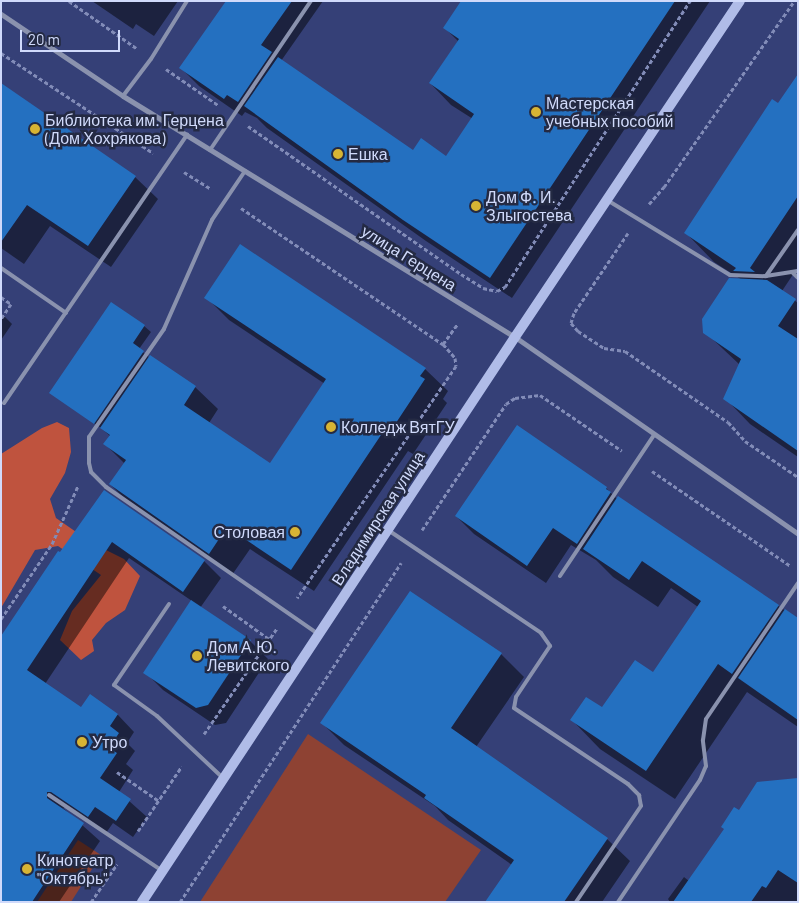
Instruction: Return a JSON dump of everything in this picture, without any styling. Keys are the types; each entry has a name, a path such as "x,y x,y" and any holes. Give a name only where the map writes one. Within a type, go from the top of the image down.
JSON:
{"main road":[{"name":"Владимирская улица","path":"142,902 514,337 608,200 740,1"}],"street":[{"name":"улица Герцена","path":"1,14 123,96 514,337 798,534"}],"lane":[{"path":"123,96 151,58 186,1"},
{"path":"210,150 311,1"},
{"path":"4,404 187,135"},
{"path":"245,171 212,220 164,329 89,437 88,463 91,472 106,487 319,634"},
{"path":"608,200 636,220 730,275 766,276 798,271"},
{"path":"766,276 798,230"},
{"path":"1,268 66,313"},
{"path":"792,272 798,278"},
{"path":"560,576 654,435"},
{"path":"388,530 541,633 550,646 516,697 514,708 628,784 639,795 641,806 576,902"},
{"path":"618,902 700,780 706,766 703,740 706,719 798,583"},
{"path":"169,604 114,685 157,716 192,752 224,779"},
{"path":"49,795 162,872"}],"path":[{"path":"69,1 461,274 483,288 497,291 505,286 690,1"},
{"path":"794,1 664,187 636,220 574,313 571,323 578,331 604,348 625,351 728,422 745,441 798,476"},
{"path":"1,53 136,143 226,198 439,341 455,358 456,366 91,902"},
{"path":"1,297 11,304 1,319"},
{"path":"1,619 52,544 88,463"},
{"path":"223,606 269,639"},
{"path":"117,772 159,802"}],"shaded area":[{"path":"57,422 69,428 71,452 65,473 50,499 56,518 92,543 124,559 140,576 125,610 106,623 92,640 94,651 81,660 60,640 72,611 101,575 58,546 35,550 1,608 1,454 42,428"},
{"path":"308,734 481,850 445,902 200,902"},
{"path":"78,840 101,855 71,902 37,902"}],"building":[{"path":"226,1 292,1 261,45 272,52 238,102 227,95 224,99 179,68"},
{"path":"461,1 675,1 490,278 403,220 244,106 278,57 413,150 421,138 446,156 474,114 429,83 459,39 443,28"},
{"path":"798,74 798,196 750,268 755,272 733,271 736,268 684,233 772,99 778,103"},
{"name":"Библиотека им. Герцена (Дом Хохрякова)","path":"1,83 136,176 88,246 27,205 1,242"},
{"path":"240,244 426,368 420,376 425,379 390,432 385,429 291,570 227,527 209,554 109,484 126,460 103,444 110,435 100,428 150,355 196,386 184,405 270,463 326,379 204,298"},
{"path":"729,278 767,280 796,299 778,326 798,339 798,451 723,399 741,359 703,333 702,319"},
{"path":"111,302 145,325 133,343 144,351 94,424 49,393"},
{"path":"517,425 607,487 606,489 611,492 577,544 553,528 527,566 455,516"},
{"path":"104,490 205,560 183,592 112,542 27,670 81,707 90,694 118,714 110,726 119,733 109,748 117,753 100,778 131,799 116,821 95,807 88,817 51,792 47,792 47,798 84,823 32,902 1,902 1,636 58,551 60,552"},
{"path":"618,496 779,605 732,674 718,664 646,771 570,720 586,697 602,707 635,660 653,672 701,601 642,561 629,580 583,549"},
{"path":"410,591 502,653 451,728 608,838 564,902 485,902 514,860 424,798 426,795 320,723"},
{"name":"Дом А.Ю. Левитского","path":"191,600 251,640 208,705 196,708 143,673"},
{"path":"785,609 798,618 798,720 738,678"},
{"path":"798,778 798,883 778,870 766,888 762,886 751,902 673,902 724,829 721,827 734,807 739,810 757,782"}],"place":[{"name":"Мастерская учебных пособий","path":"536,112"},
{"name":"Библиотека им. Герцена (Дом Хохрякова)","path":"35,129"},
{"name":"Ешка","path":"338,154"},
{"name":"Дом Ф. И. Злыгостева","path":"476,206"},
{"name":"Колледж ВятГУ","path":"331,427"},
{"name":"Столовая","path":"295,532"},
{"name":"Дом А.Ю. Левитского","path":"197,656"},
{"name":"Утро","path":"82,742"},
{"name":"Кинотеатр \"Октябрь\"","path":"27,869"}]}
